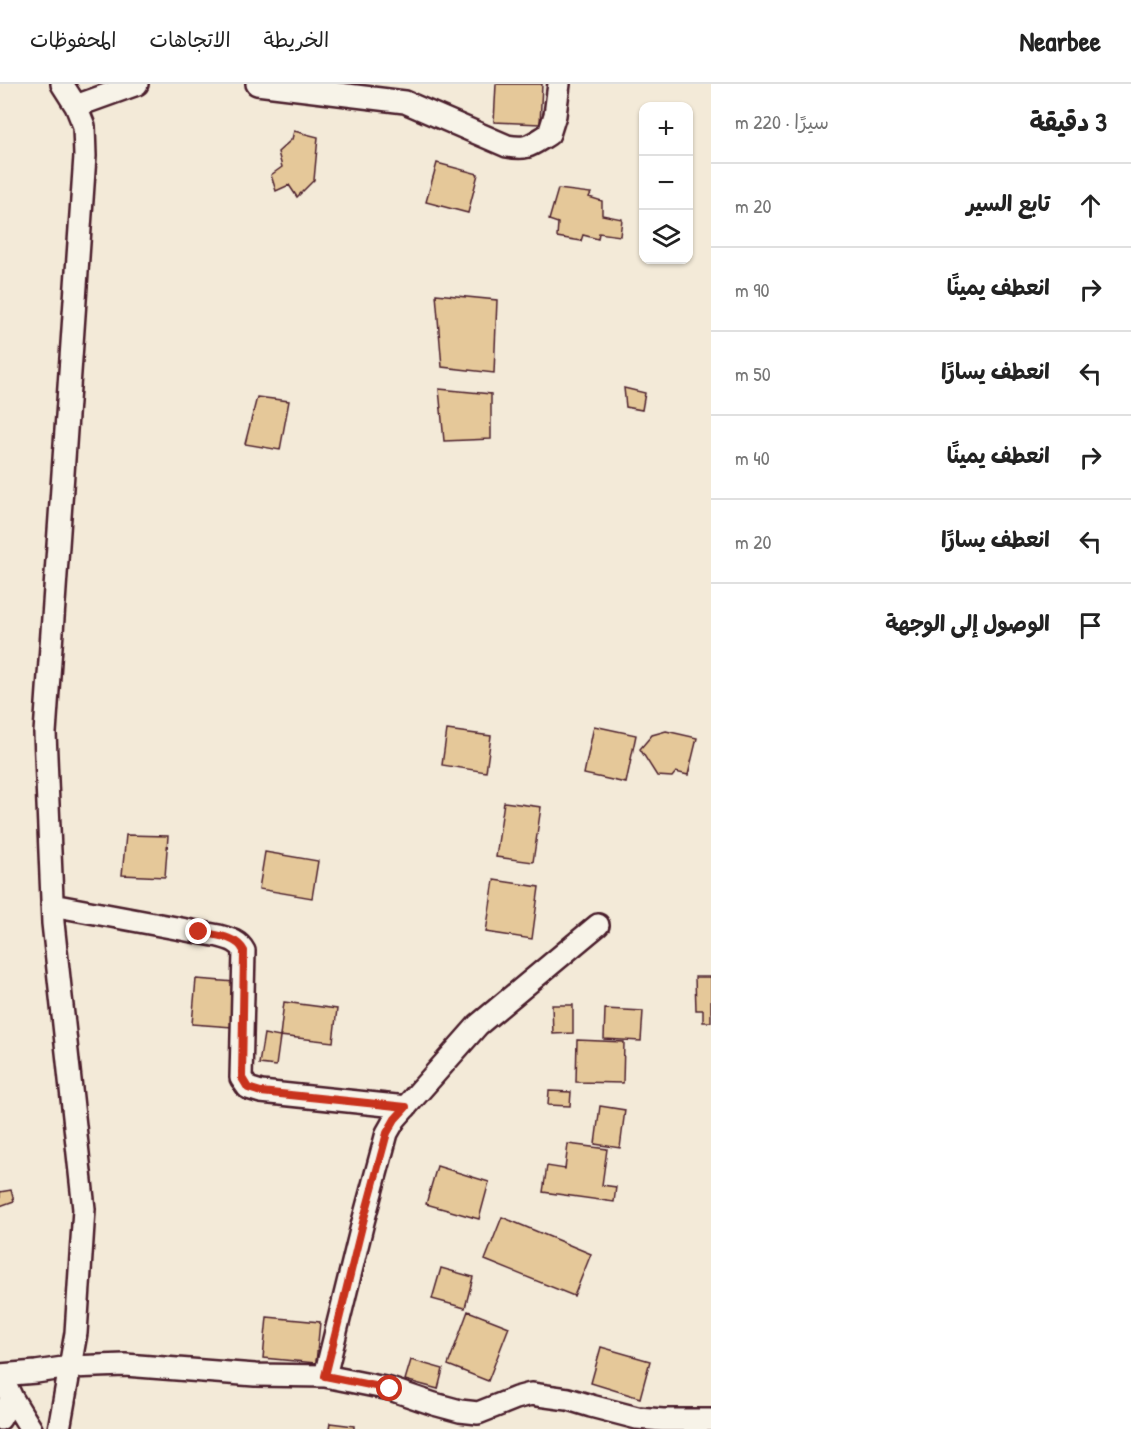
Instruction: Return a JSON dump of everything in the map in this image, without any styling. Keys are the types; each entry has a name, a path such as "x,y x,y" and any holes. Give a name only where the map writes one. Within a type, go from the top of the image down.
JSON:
{"street":[{"path":"59,1429 76,1333 84,1209 52,923 45,733 85,156 84,126 76,106 62,84"},
{"path":"76,106 137,84"},
{"path":"257,84 405,102 507,146 520,149 528,147 549,134 555,115 559,84"},
{"path":"52,905 219,936 242,945 244,951 242,1078 248,1088 261,1092 406,1107"},
{"path":"325,1376 387,1133 395,1119 478,1025 598,925"},
{"path":"31,1429 1,1375 70,1367 125,1365 255,1375 325,1376 390,1389 434,1404 478,1413 531,1394 568,1398 637,1418 711,1420"},
{"path":"0,1419 12,1398"}],"building":[{"path":"496,84 542,84 540,124 494,122"},
{"path":"294,131 318,137 314,180 297,197 289,185 276,191 271,175 282,167 278,152 292,139"},
{"path":"437,163 478,174 468,213 426,202"},
{"path":"558,189 591,193 589,197 602,201 602,215 622,219 620,236 599,233 598,239 583,235 581,241 557,237 558,223 549,220"},
{"path":"436,294 497,300 494,373 442,367"},
{"path":"624,388 645,393 642,410 626,407"},
{"path":"439,389 491,394 491,439 444,441"},
{"path":"257,397 289,401 280,450 245,444"},
{"path":"594,726 636,735 626,783 584,774"},
{"path":"447,730 491,736 486,772 442,765"},
{"path":"666,731 697,738 688,775 676,772 672,777 657,776 640,749 652,735"},
{"path":"504,802 541,807 533,862 496,857"},
{"path":"126,835 168,836 165,877 122,875"},
{"path":"265,852 318,861 312,898 259,889"},
{"path":"494,880 539,887 532,939 486,932"},
{"path":"695,977 711,977 711,1022 703,1022 703,1010 696,1010"},
{"path":"196,979 235,982 232,1027 192,1024"},
{"path":"284,1002 337,1009 333,1042 280,1036"},
{"path":"552,1005 573,1005 573,1033 553,1034"},
{"path":"605,1009 643,1011 641,1041 604,1039"},
{"path":"264,1034 280,1037 276,1066 259,1064"},
{"path":"577,1040 624,1042 623,1083 576,1082"},
{"path":"549,1091 571,1092 570,1106 548,1105"},
{"path":"600,1106 625,1110 620,1148 595,1144"},
{"path":"568,1144 607,1149 602,1185 616,1187 614,1202 543,1192 547,1166 565,1169"},
{"path":"437,1166 489,1182 479,1219 426,1204"},
{"path":"11,1190 14,1201 0,1206 0,1192"},
{"path":"502,1217 591,1254 574,1296 485,1260"},
{"path":"441,1268 473,1277 465,1308 432,1299"},
{"path":"468,1311 509,1327 488,1381 448,1365"},
{"path":"267,1317 320,1322 316,1363 263,1358"},
{"path":"601,1347 650,1361 640,1398 591,1383"},
{"path":"411,1360 443,1369 438,1389 405,1380"},
{"path":"330,1423 354,1426 354,1429 329,1429"}],"route":[{"path":"199,932 237,942 242,945 244,951 242,1078 248,1088 261,1092 406,1107 395,1119 387,1133 325,1376 390,1389"}]}
